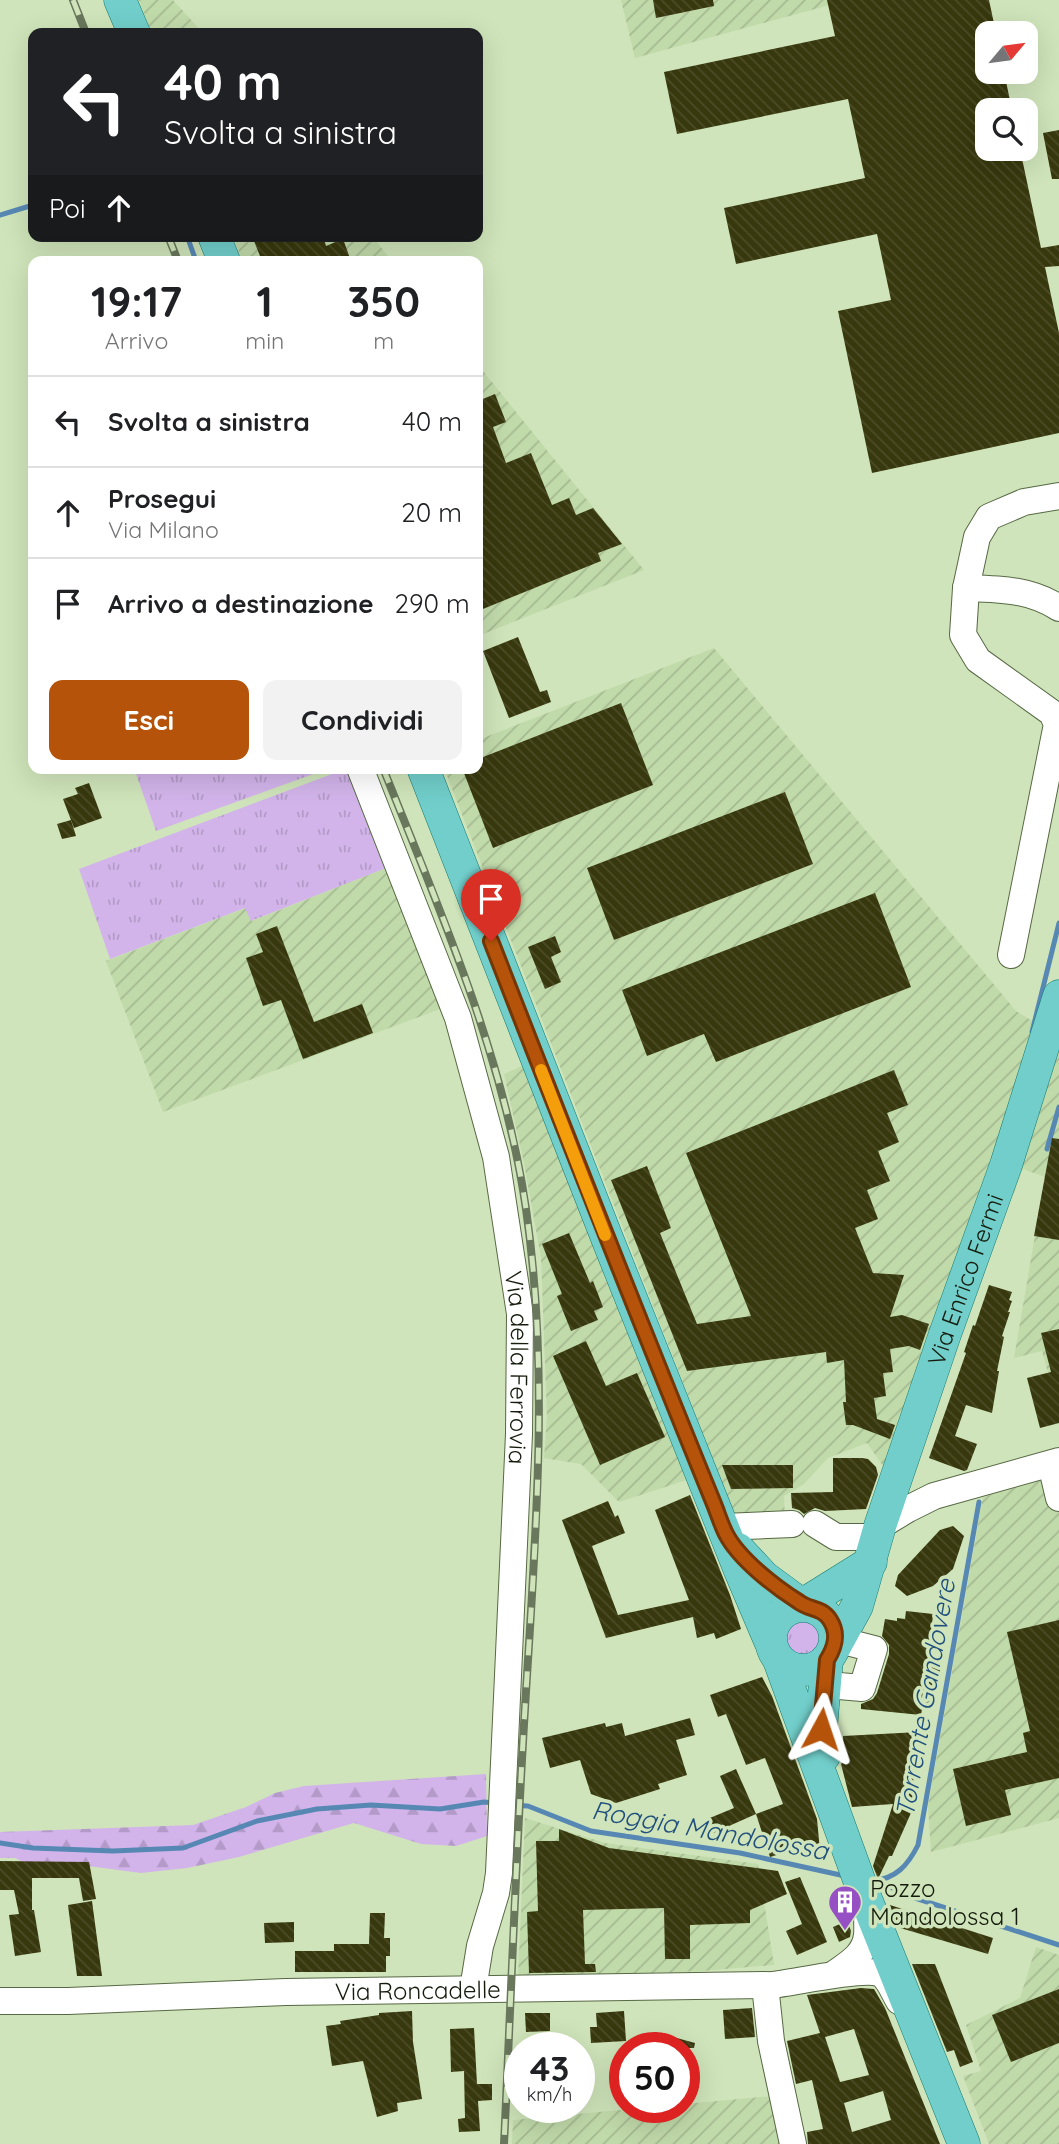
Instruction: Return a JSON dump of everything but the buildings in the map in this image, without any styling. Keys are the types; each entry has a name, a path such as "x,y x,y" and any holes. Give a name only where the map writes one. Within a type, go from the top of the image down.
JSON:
{"main road":[{"path":"120,0 132,28"},
{"path":"425,774 607,1238 775,1650 862,1888 964,2144"},
{"name":"Via Enrico Fermi","path":"831,1657 857,1606 944,1337 1006,1165 1059,996"},
{"path":"725,1532 764,1577 802,1605"},
{"path":"802,1605 876,1542"},
{"path":"829,1796 821,1732 835,1640 834,1629 830,1619 822,1612 802,1605 783,1612 775,1620 771,1630 775,1650 788,1666 809,1670 831,1657"}],"street":[{"path":"1011,955 1057,723 1052,713 978,660 963,635 968,575 977,537 989,517 1024,502 1059,496"},
{"path":"968,575 1048,588 1059,587"},
{"path":"968,575 1051,602 1059,608"},
{"name":"Via della Ferrovia","path":"362,774 458,1018 496,1157 520,1314 519,1434 499,1873 496,1893 480,1945 473,1989"},
{"path":"725,1532 804,1524 836,1537 876,1542 908,1509 934,1496 1048,1465 1059,1498"},
{"name":"Via Roncadelle","path":"834,1974 859,1956 864,1946 867,1935 862,1888"},
{"name":"Via Roncadelle","path":"0,2001 68,2001 286,1992 765,1985 834,1974 874,1972 882,1974 898,2000 914,2018"},
{"path":"765,1985 771,2041 793,2144"}],"shaded area":[{"path":"139,0 173,0 198,28 150,28"},
{"path":"621,0 848,0 635,58"},
{"path":"235,242 377,242 388,256 240,256"},
{"path":"483,371 644,570 483,634"},
{"path":"714,648 1016,1011 1052,1033 1059,1008 1059,1414 1042,1351 1014,1358 1045,1177 1023,1169 979,1284 906,1499 867,1443 828,1458 804,1484 784,1496 785,1519 736,1519 446,774 483,774 483,738"},
{"path":"386,868 443,1008 163,1112 106,961 246,908 252,921"},
{"path":"524,1065 693,1478 619,1502 581,1464 544,1458 547,1417 541,1258 504,1074"},
{"path":"1059,1475 1059,1818 931,1852 928,1806 983,1497"},
{"path":"525,1818 605,1843 758,1864 774,1965 518,1979"},
{"path":"1036,1947 1059,1955 1059,2144 989,2144 963,2076 981,2071 966,2025 1020,1998"},
{"path":"772,2096 791,2144 512,2144 513,2123 595,2123 595,2112 609,2111 609,2123 700,2123 700,2103"}],"green space":[{"path":"136,774 313,774 156,831"},
{"path":"332,774 350,774 386,868 251,921 245,908 110,959 79,869"},
{"path":"803,1617 811,1618 817,1623 822,1629 822,1645 817,1651 811,1656 803,1657 795,1656 789,1651 784,1645 783,1637 784,1629 789,1623 795,1618"},
{"path":"486,1774 487,1836 456,1846 421,1844 354,1823 239,1857 187,1868 141,1873 88,1866 40,1870 15,1858 0,1858 0,1832 193,1825 246,1807 275,1793 304,1786"}],"waterway":[{"path":"0,215 28,207"},
{"path":"189,242 194,256"},
{"path":"1032,1032 1059,923"},
{"name":"Torrente Gandovere","path":"1047,1149 1059,1107"},
{"name":"Torrente Gandovere","path":"872,1881 888,1877 900,1870 918,1845 979,1502"},
{"name":"Roggia Mandolossa","path":"0,1843 33,1848 113,1851 183,1848 257,1821 317,1809 371,1805 440,1809 494,1803"},
{"name":"Roggia Mandolossa","path":"510,1805 528,1806 591,1831 740,1853 845,1876"},
{"path":"877,1881 912,1897 1059,1945"}],"railway":[{"path":"73,0 84,28"},
{"path":"170,242 176,256"},
{"path":"385,774 468,985 486,1040 516,1152 533,1271 539,1396 536,1521 504,2144"}],"slow traffic":[{"path":"541,1070 605,1235"}],"place":[{"name":"Pozzo Mandolossa 1","path":"845,1932"}],"route":[{"path":"491,941 727,1536 764,1577 802,1605 813,1607 830,1619 835,1640 827,1660 821,1729"}]}
